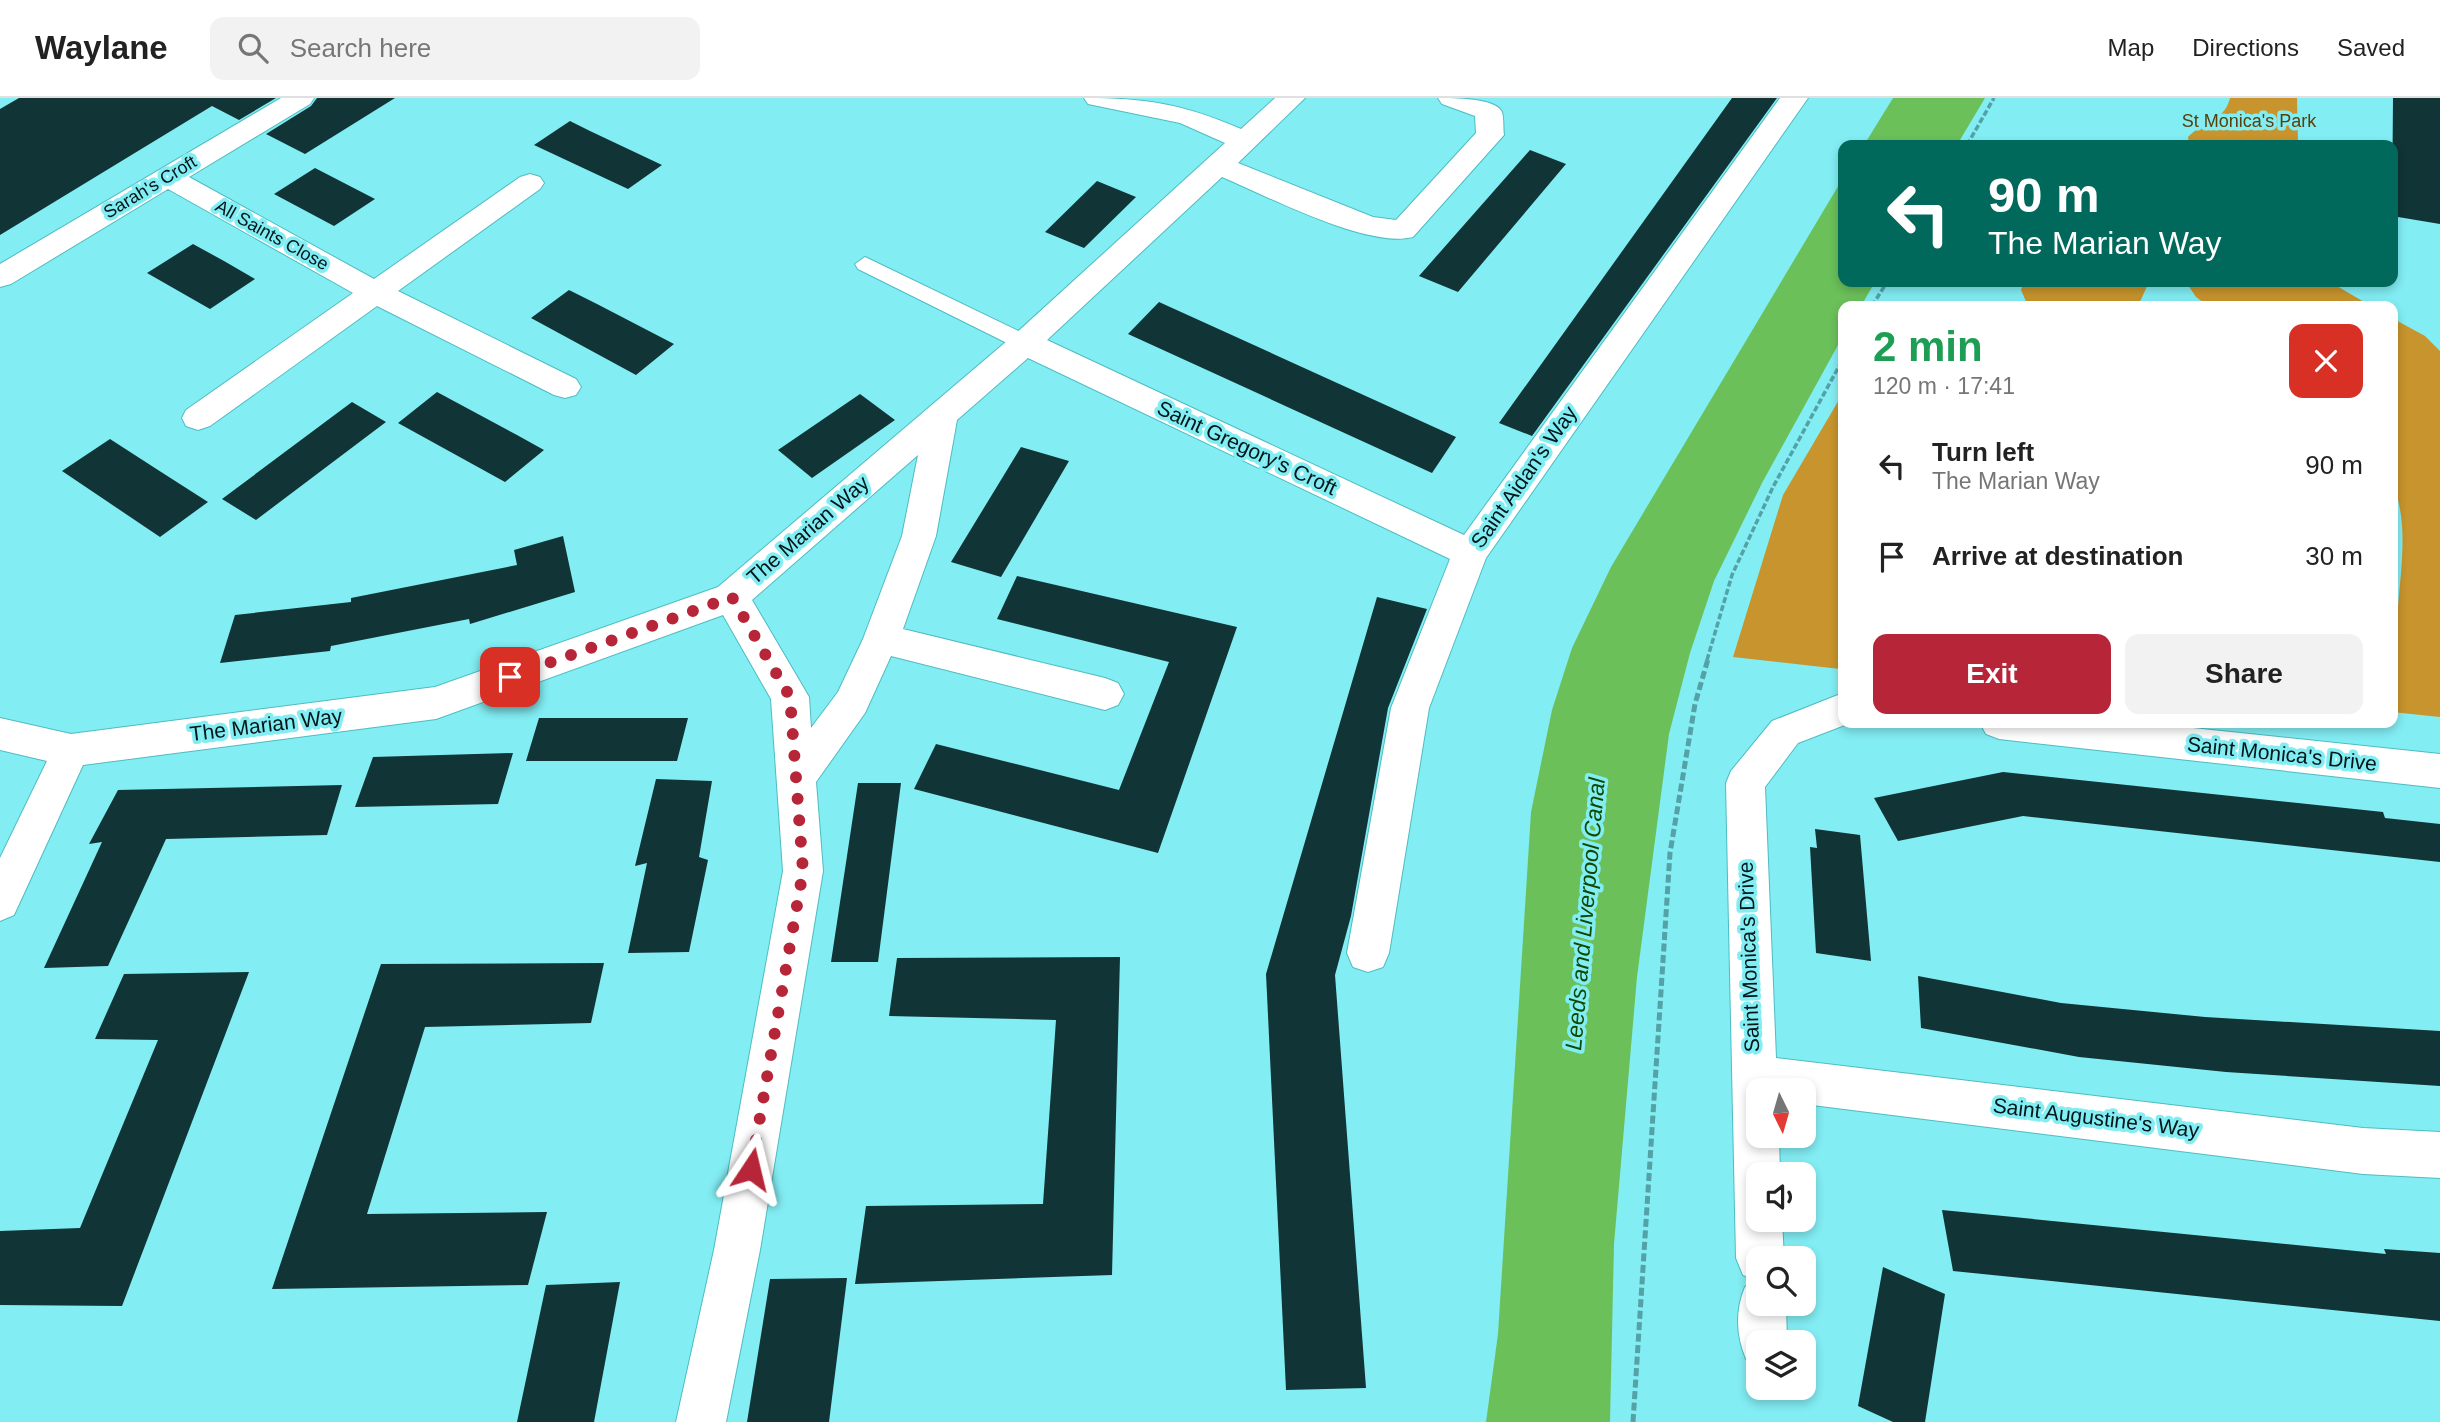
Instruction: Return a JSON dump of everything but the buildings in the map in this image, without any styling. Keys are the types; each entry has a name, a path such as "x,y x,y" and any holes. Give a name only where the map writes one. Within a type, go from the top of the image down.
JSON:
{"street":[{"name":"Sarah's Croft","path":"0,277 300,98"},
{"path":"1098,98 1188,116 1244,141"},
{"name":"The Marian Way","path":"0,734 71,750 436,703 732,597 1024,343 1290,98"},
{"path":"1218,165 1368,226 1403,230 1490,135 1488,111 1452,98"},
{"name":"Saint Aidan's Way","path":"1368,953 1410,708 1470,553 1794,98"},
{"name":"All Saints Close","path":"168,177 376,292 565,387"},
{"path":"198,418 530,183"},
{"name":"Saint Gregory's Croft","path":"1024,343 1470,553"},
{"path":"796,779 852,702 880,639 919,536 942,413"},
{"path":"701,1422 737,1250 803,871 790,697 732,597"},
{"path":"880,639 1105,694"},
{"name":"Saint Monica's Drive","path":"1752,1078 1745,783 1785,732 1838,711"},
{"name":"Saint Monica's Drive","path":"2045,728 2440,771"},
{"path":"0,902 71,750"},
{"name":"Saint Augustine's Way","path":"1816,1083 2363,1151 2440,1156"},
{"name":"Saint Monica's Drive","path":"1755,1148 1759,1246"}],"lane":[{"path":"865,264 1024,343"}],"path":[{"path":"1970,140 1994,98"},
{"path":"1633,1422 1670,852 1695,704 1732,575 1773,487 1838,368"}],"green space":[{"name":"St Monica's Park","path":"2230,98 2297,98 2298,140 2188,140 2188,137 2218,117"},
{"path":"2022,287 2147,287 2140,301 2026,301"},
{"path":"2189,287 2339,287 2362,301 2201,301"},
{"path":"2398,321 2425,336 2440,351 2440,717 2398,713 2401,512 2398,501"},
{"path":"1838,402 1838,669 1733,657 1783,495"}],"water":[{"path":"1893,98 1985,98 1960,140 1867,140"},
{"name":"Leeds and Liverpool Canal","path":"1838,186 1838,287 1872,287 1864,301 1838,301 1838,345 1762,483 1714,581 1690,653 1669,734 1637,977 1614,1244 1610,1422 1486,1422 1498,1334 1531,812 1552,710 1572,648 1611,567"}],"route":[{"path":"510,677 732,597 790,697 803,871 751,1169"}]}
